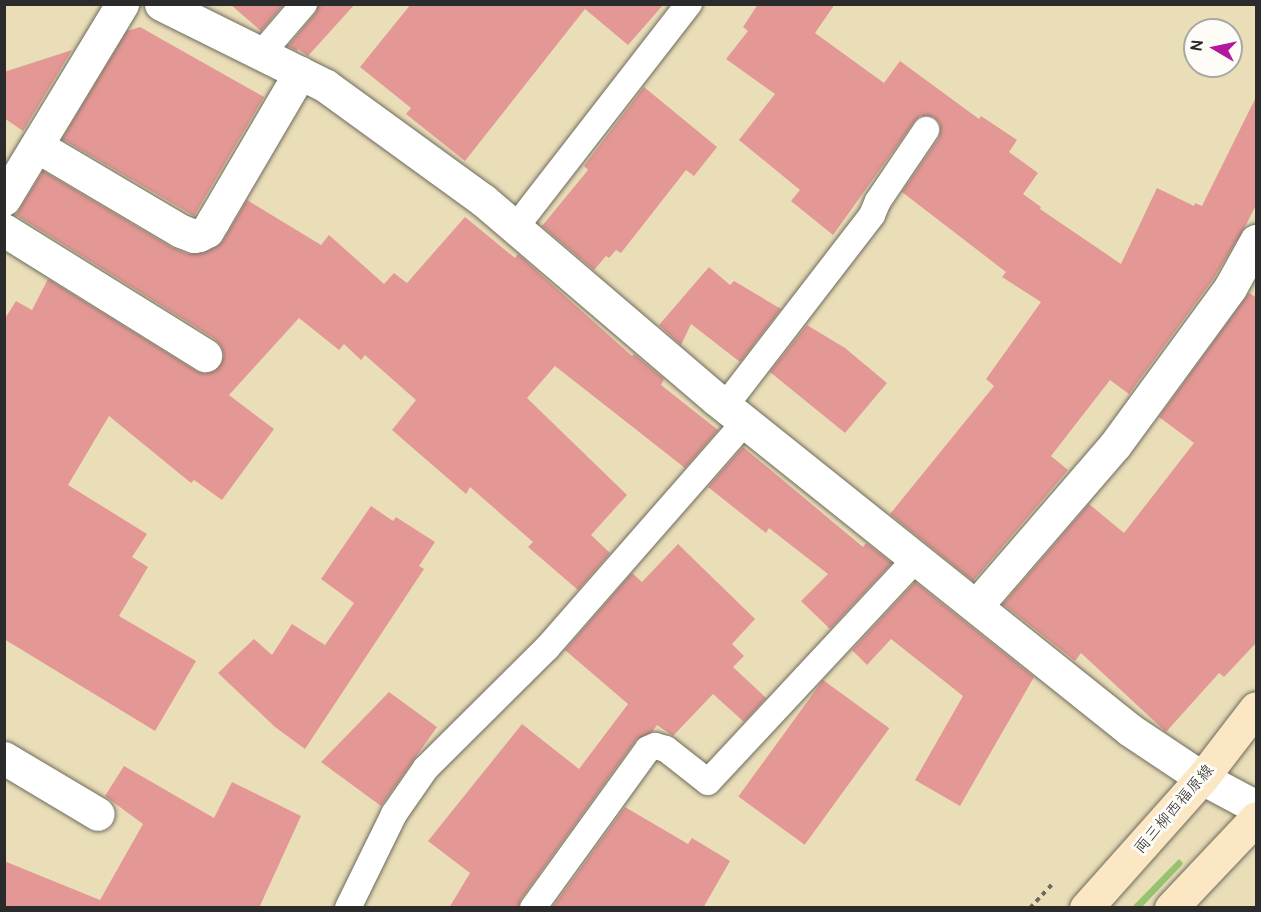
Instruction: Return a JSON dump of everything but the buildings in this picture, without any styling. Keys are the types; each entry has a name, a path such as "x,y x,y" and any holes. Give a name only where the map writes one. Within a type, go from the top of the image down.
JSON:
{"main road":[{"name":"両三柳西福原線","path":"1086,908 1202,778 1257,708"},
{"path":"1171,908 1257,818"}],"street":[{"path":"4,199 122,4"},
{"path":"161,4 326,86 483,200 735,414 1130,730 1202,778 1257,807"},
{"path":"37,146 181,231 199,235 207,231 300,73"},
{"path":"4,230 205,355"},
{"path":"975,606 1115,445 1230,288 1257,240"},
{"path":"4,758 98,814"}],"lane":[{"path":"261,54 304,4"},
{"path":"515,228 688,4"},
{"path":"348,908 394,814 426,768 547,648 735,414 872,215 878,201 926,130"},
{"path":"533,908 648,749 655,746 666,749 708,782 916,559"}],"green space":[{"path":"1179,859 1183,863 1181,866 1142,907 1132,907"}]}
